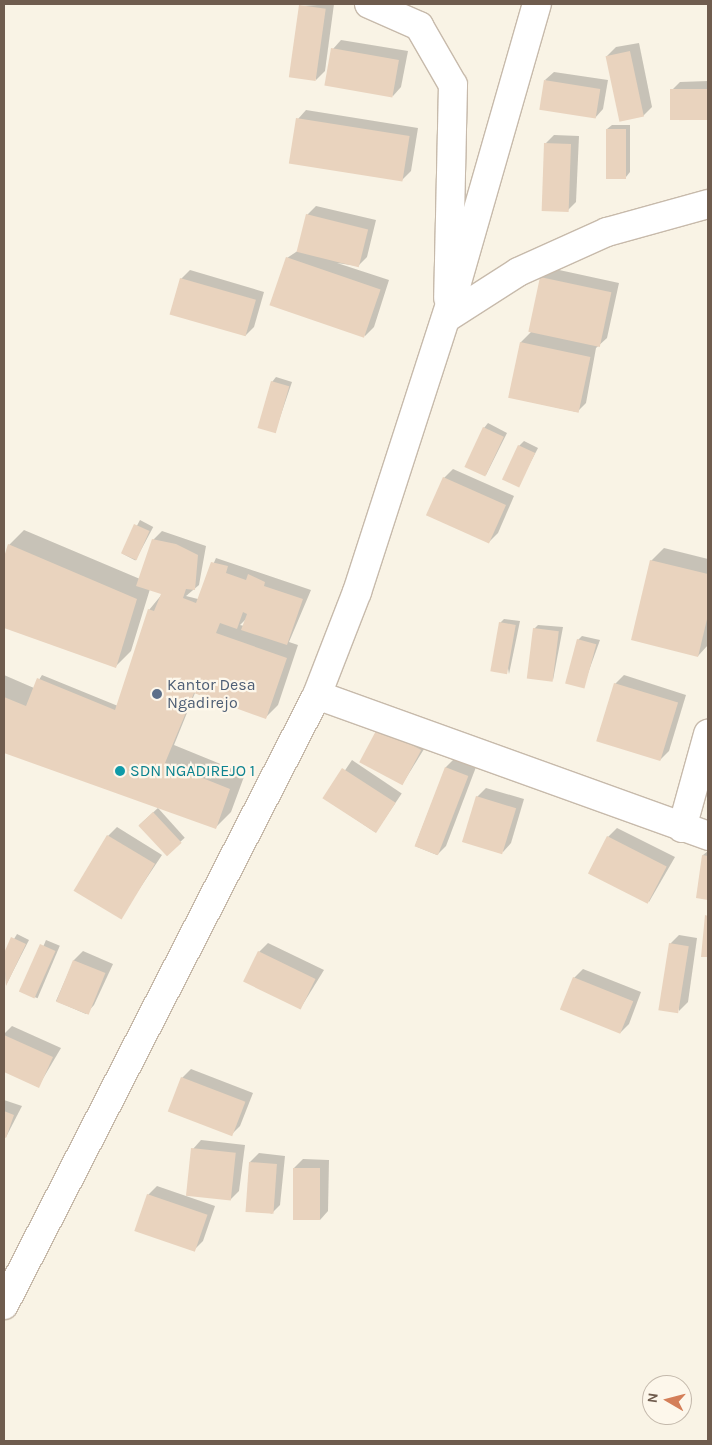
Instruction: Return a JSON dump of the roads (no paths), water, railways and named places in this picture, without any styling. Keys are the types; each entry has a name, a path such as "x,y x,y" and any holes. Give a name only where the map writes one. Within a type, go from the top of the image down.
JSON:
{"street":[{"path":"369,4 420,26 453,85 448,317"},
{"path":"4,1305 317,695 360,583 448,317 537,4"},
{"path":"448,317 518,272 607,232 708,204"},
{"path":"317,695 708,836"},
{"path":"682,828 708,734"}],"place":[{"name":"Kantor Desa Ngadirejo","path":"157,694"},
{"name":"SDN NGADIREJO 1","path":"120,771"}]}
